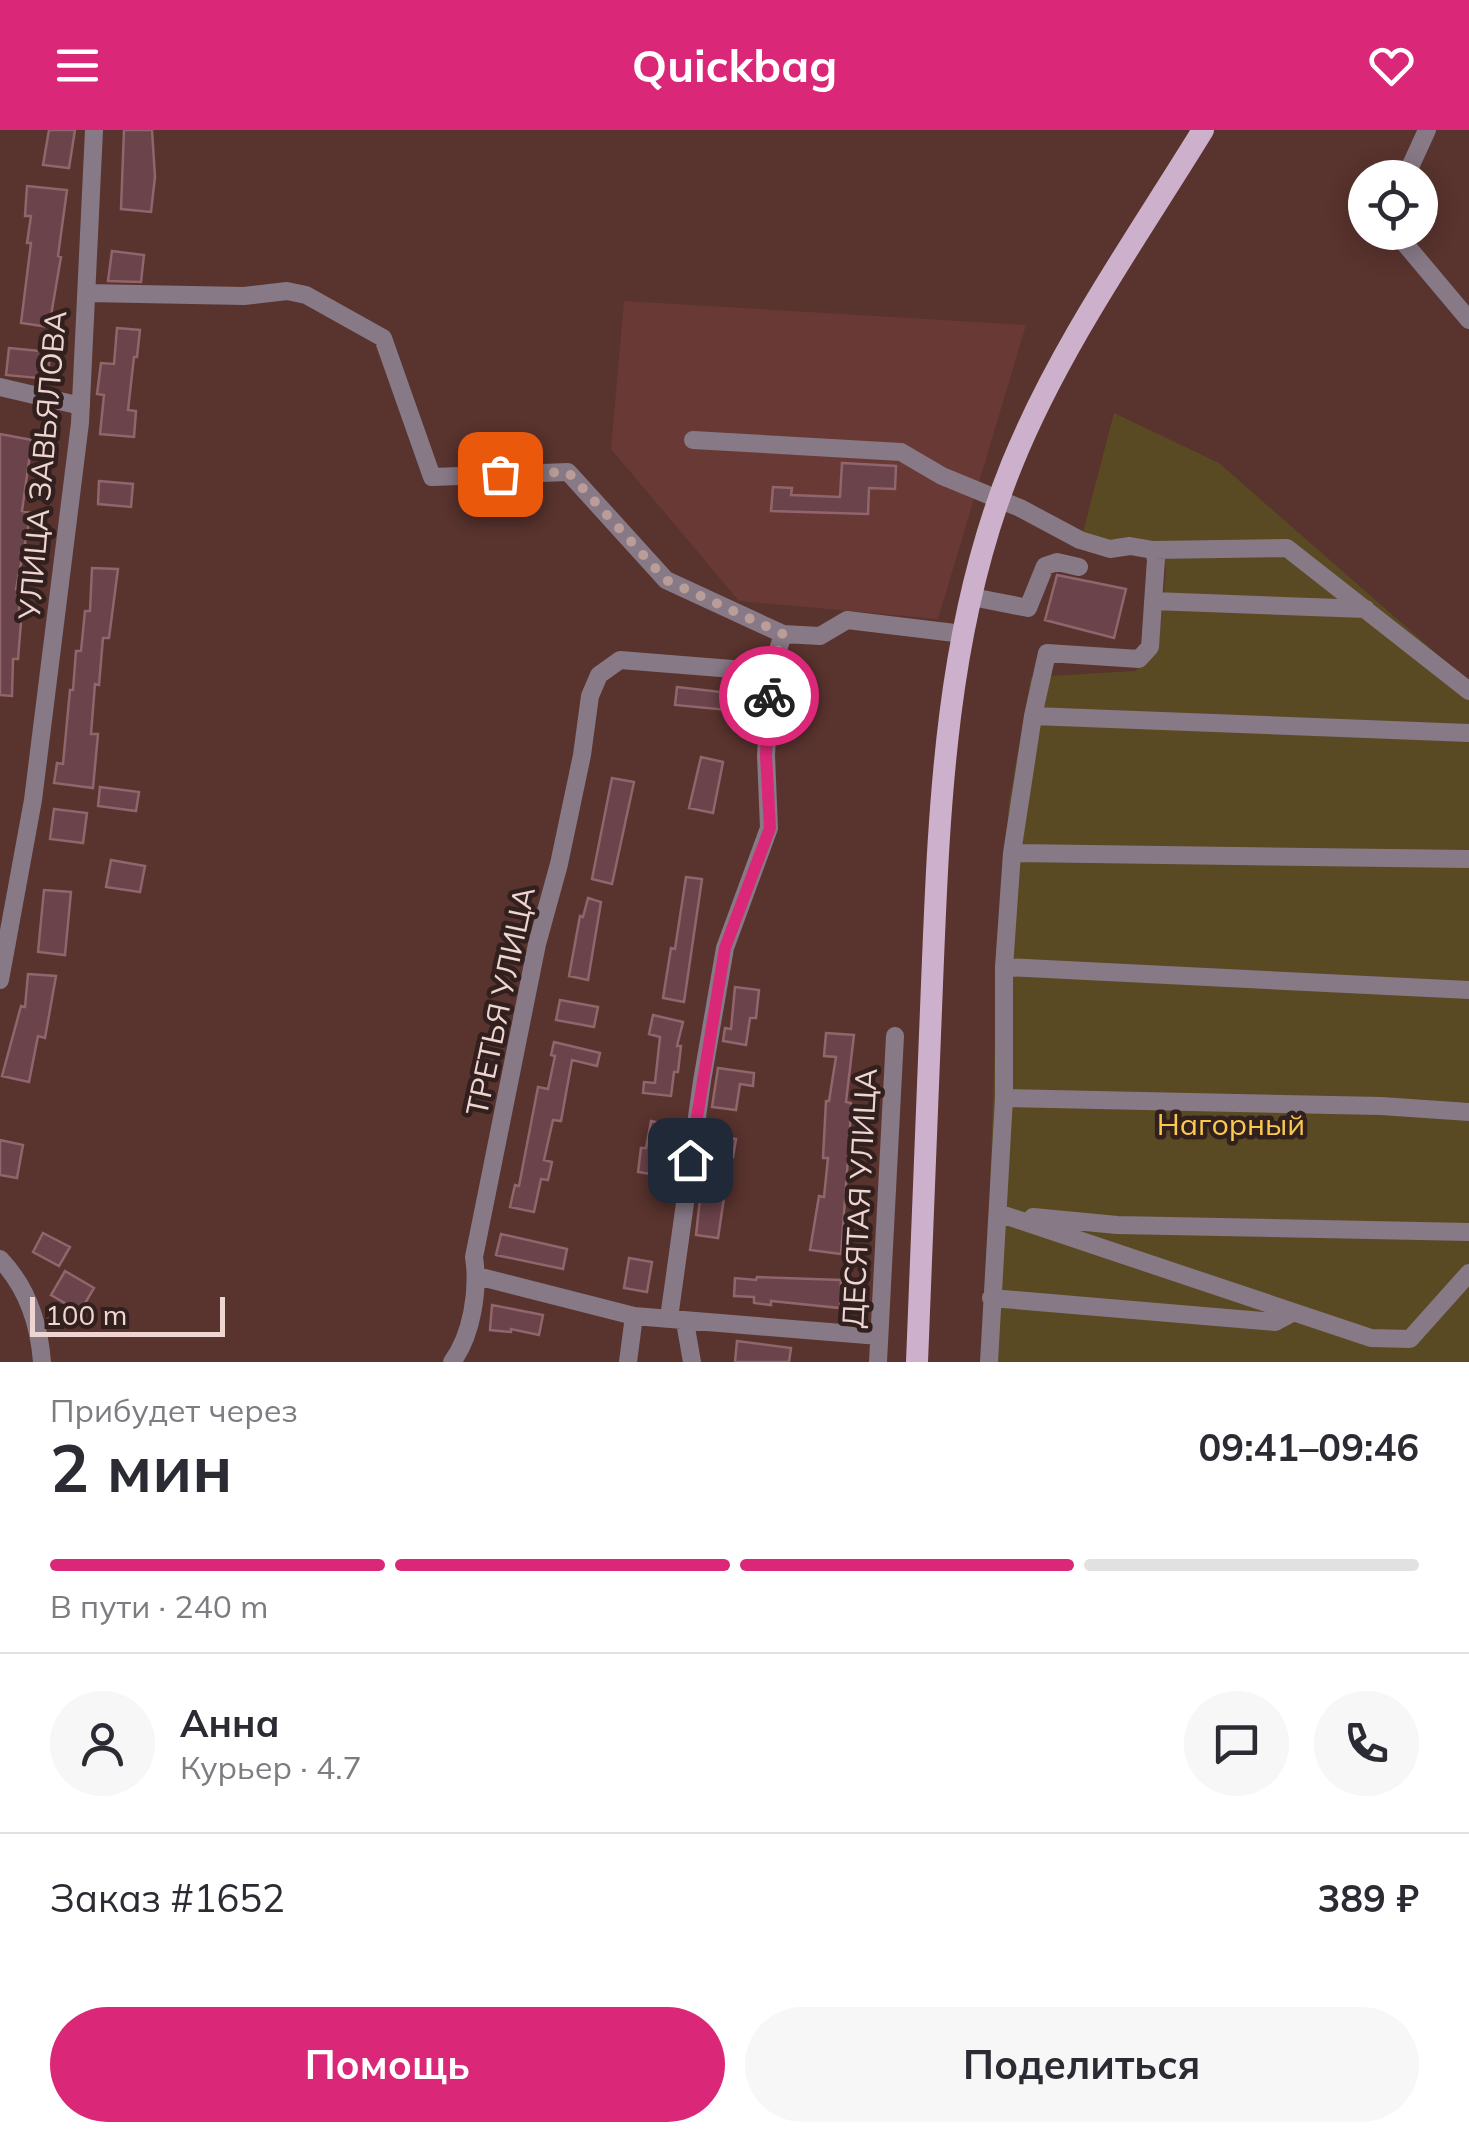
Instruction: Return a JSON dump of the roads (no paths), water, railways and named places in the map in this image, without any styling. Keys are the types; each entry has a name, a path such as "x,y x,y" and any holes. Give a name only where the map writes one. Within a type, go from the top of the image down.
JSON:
{"main road":[{"path":"917,1362 938,832 952,698 972,597 998,500 1036,410 1068,350 1202,130"}],"street":[{"name":"УЛИЦА ЗАВЬЯЛОВА","path":"0,980 34,800 81,406 94,130"},
{"path":"1413,160 1428,130"},
{"path":"1410,250 1469,320"},
{"path":"86,293 306,294 384,338 432,477 568,472 666,580 783,634 820,636 847,620 964,634"},
{"path":"0,388 81,406"},
{"path":"693,440 901,452 942,476 1039,516 1080,540 1110,549 1287,548 1469,691"},
{"path":"989,1362 1004,1098 1004,967 1012,853 1033,716 1047,653 1139,659 1150,646 1156,573 1153,550"},
{"path":"972,597 1028,608 1045,566 1056,562 1079,568"},
{"path":"1153,601 1366,608"},
{"path":"692,1362 677,1320 702,1081 725,948 770,828 766,755 771,672 783,634"},
{"name":"ТРЕТЬЯ УЛИЦА","path":"452,1362 465,1345 477,1276 474,1257 537,944 559,864 582,756 590,696 598,676 620,660 771,672"},
{"path":"1033,716 1469,733"},
{"path":"1012,853 1469,859"},
{"path":"1004,967 1469,990"},
{"name":"ДЕСЯТАЯ УЛИЦА","path":"878,1362 895,1036"},
{"path":"1004,1098 1380,1106 1469,1112"},
{"path":"998,1213 1117,1225 1469,1232"},
{"path":"998,1213 1371,1338 1410,1340 1469,1272"},
{"path":"0,1259 17,1276 39,1330 42,1362"},
{"path":"477,1276 634,1316 880,1336"},
{"path":"992,1298 1275,1322 1294,1312"},
{"path":"628,1362 634,1316"}],"park label":[{"name":"Нагорный","path":"1231,1124"}]}
